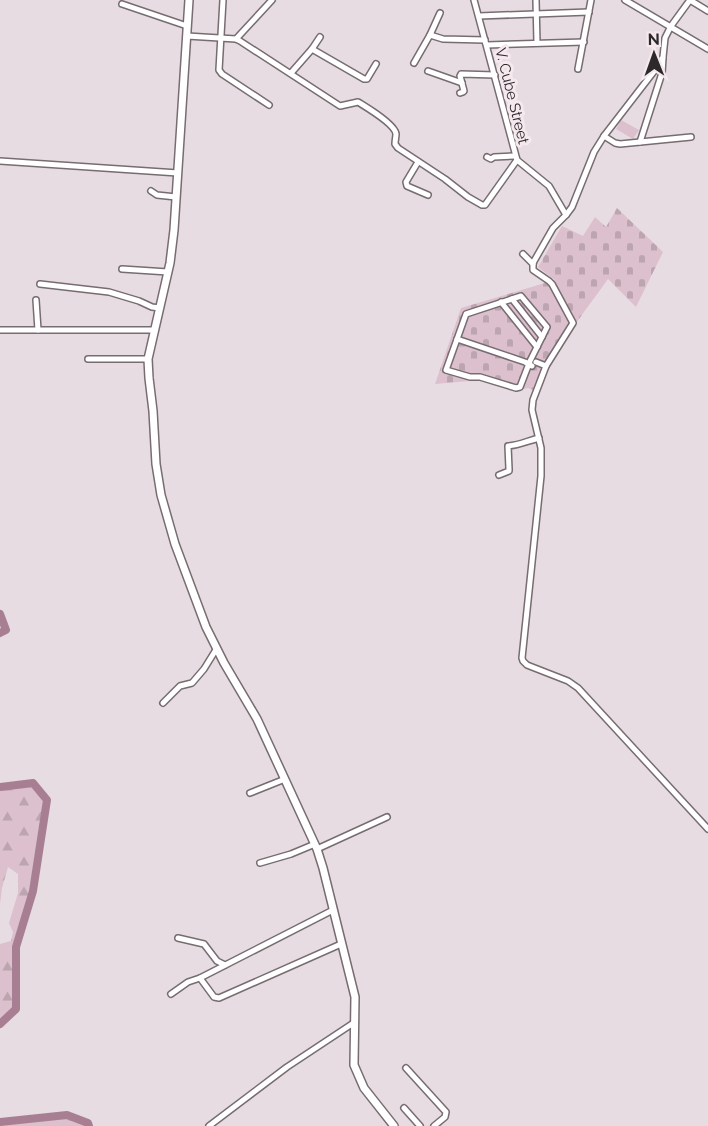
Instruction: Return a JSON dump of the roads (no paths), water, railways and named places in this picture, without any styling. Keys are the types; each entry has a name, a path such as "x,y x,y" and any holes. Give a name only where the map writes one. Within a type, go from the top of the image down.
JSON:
{"street":[{"path":"189,0 174,230 168,272 148,359 156,464 161,495 180,559 203,619 257,719 316,847 355,997 354,1057 357,1074 364,1088 394,1126"},
{"path":"224,0 220,72 269,105"},
{"path":"236,39 272,0"},
{"name":"V. Cube Street","path":"474,0 516,158 549,186 566,215"},
{"path":"537,0 537,43"},
{"path":"578,69 591,0"},
{"path":"625,0 708,49"},
{"path":"634,6 638,0"},
{"path":"640,142 662,73 663,45 670,26 690,0 708,11"},
{"path":"122,4 187,26"},
{"path":"479,16 589,12"},
{"path":"414,63 440,13"},
{"path":"430,35 443,39 486,42 584,42"},
{"path":"187,36 236,39 340,106 358,102 377,114 396,131 394,141 398,148 484,206 516,158"},
{"path":"291,73 320,37"},
{"path":"312,49 364,79 367,79 376,64"},
{"path":"533,264 554,228 576,199 594,152 604,136 663,57"},
{"path":"428,72 462,82"},
{"path":"460,93 464,92 461,74 495,75"},
{"path":"604,136 615,143 691,137"},
{"path":"487,157 491,159 494,157 516,158"},
{"path":"0,161 178,173"},
{"path":"418,162 406,182 407,186 428,195"},
{"path":"151,191 157,195 176,197"},
{"path":"523,254 533,264 534,270 552,284 573,323 545,368 533,400 532,410 541,448 541,476 523,661 527,665 568,681 578,688 708,829"},
{"path":"123,269 168,272"},
{"path":"40,284 109,292 160,308"},
{"path":"522,296 546,327 532,364 520,387 516,388 447,370 466,314 512,299 522,296"},
{"path":"512,299 542,337"},
{"path":"36,300 38,330"},
{"path":"501,302 537,347"},
{"path":"0,330 154,330"},
{"path":"457,339 545,368"},
{"path":"88,358 148,359"},
{"path":"500,475 509,469 508,446 519,446 525,441 539,438"},
{"path":"164,703 180,686 192,682 204,669 217,648"},
{"path":"250,793 285,779"},
{"path":"260,863 316,847 387,818"},
{"path":"171,994 188,982 333,910"},
{"path":"178,938 204,944 219,963 225,965"},
{"path":"200,978 214,997 219,998 341,944"},
{"path":"209,1126 281,1071 355,1022"},
{"path":"406,1068 446,1112 445,1117 434,1126"},
{"path":"404,1108 420,1126"}],"waterway":[{"path":"0,614 6,630 0,633"},
{"path":"0,787 33,783 47,800 33,891 16,947 16,1009 0,1024"},
{"path":"0,1122 67,1115 88,1123 89,1126"}]}
